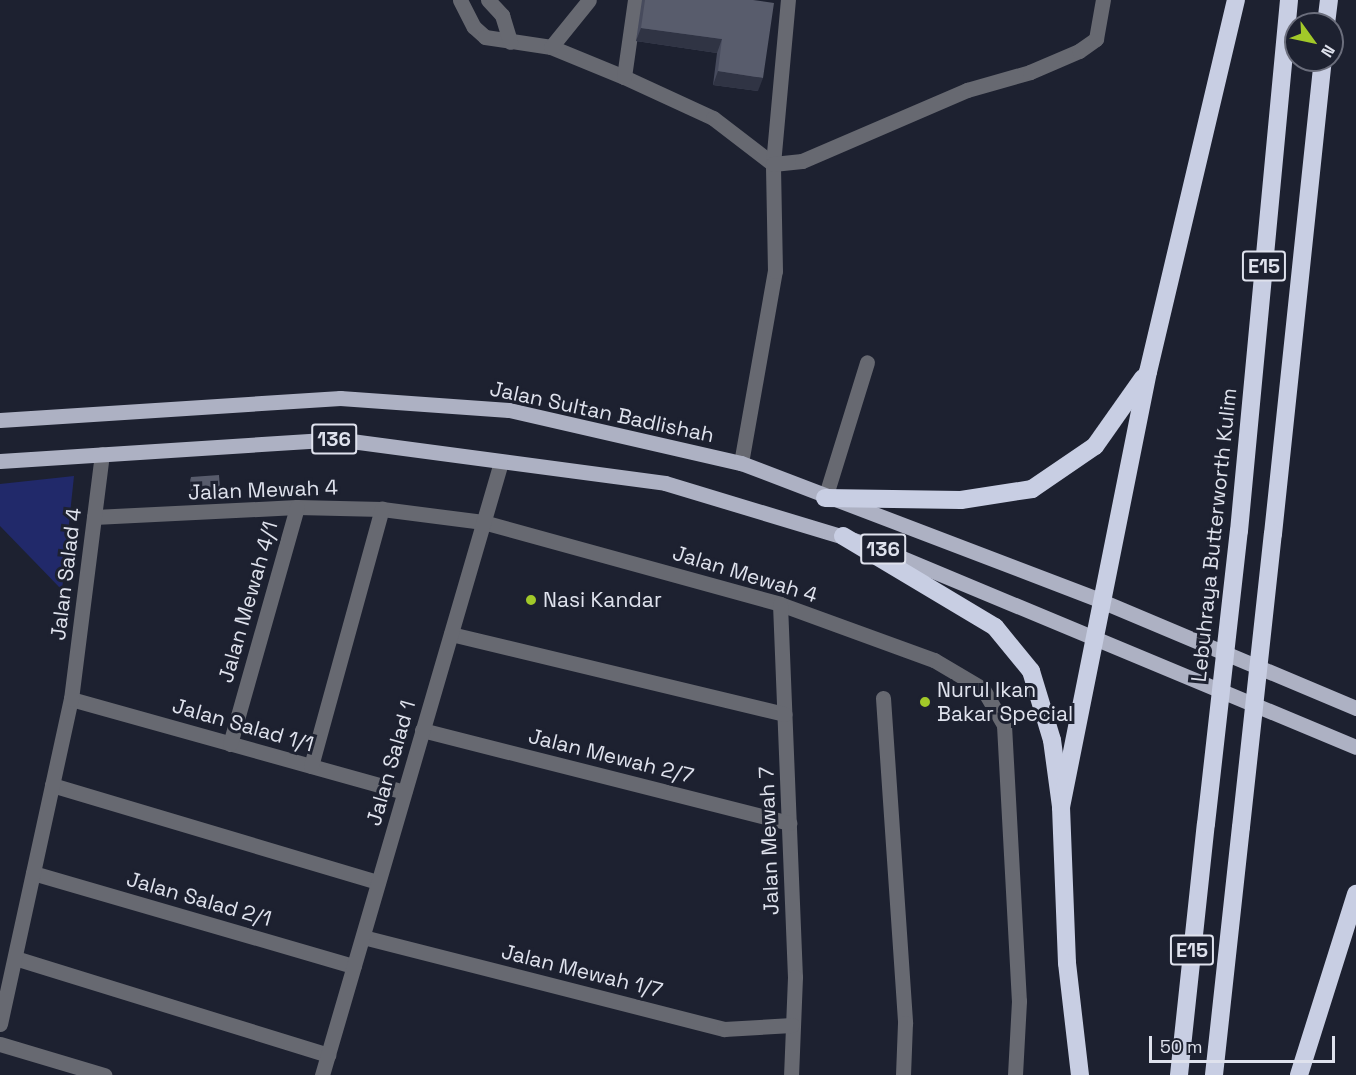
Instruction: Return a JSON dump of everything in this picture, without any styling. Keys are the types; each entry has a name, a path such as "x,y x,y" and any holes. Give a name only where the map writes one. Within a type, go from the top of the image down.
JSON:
{"highway":[{"path":"1060,807 1092,637 1148,372 1236,0"},
{"name":"Lebuhraya Butterworth Kulim","path":"1179,1075 1239,531 1289,0"},
{"name":"E15","path":"1214,1075 1322,72"},
{"path":"825,498 961,500 1032,489 1095,446 1148,372"},
{"path":"843,536 995,627 1031,671 1052,740 1060,807 1067,963 1080,1075"},
{"path":"1299,1075 1338,945 1356,894"},
{"path":"1338,945 1356,927"}],"main road":[{"name":"Jalan Sultan Badlishah","path":"0,420 340,398 509,410 741,463 825,498 1100,600"},
{"name":"136","path":"0,461 336,439 665,483 843,536 936,570 1356,747"},
{"name":"136","path":"1100,600 1356,708"}],"street":[{"path":"460,0 474,27 485,37 551,47 624,77 713,118 773,164 802,161 967,90 1030,72 1079,51 1096,39 1103,0"},
{"path":"488,0 502,15 510,42"},
{"path":"551,47 589,0"},
{"path":"624,77 635,0"},
{"path":"741,463 775,271 773,164 788,0"},
{"path":"825,498 867,362"},
{"name":"Jalan Salad 4","path":"0,1024 71,699 102,454"},
{"name":"Jalan Salad 1","path":"322,1075 501,462"},
{"name":"Jalan Mewah 4","path":"94,517 297,507 382,509 483,522 780,604 934,660 983,689 1004,725 1018,1000 1015,1075"},
{"name":"Jalan Mewah 4/1","path":"230,744 297,507"},
{"path":"311,766 382,509"},
{"name":"Jalan Mewah 7","path":"780,604 795,977 790,1075"},
{"path":"451,634 785,714"},
{"path":"883,698 905,1023 903,1075"},
{"name":"Jalan Salad 1/1","path":"71,699 404,792"},
{"name":"Jalan Mewah 2/7","path":"422,730 789,823"},
{"path":"52,785 378,882"},
{"name":"Jalan Salad 2/1","path":"33,873 354,966"},
{"name":"Jalan Mewah 1/7","path":"363,936 724,1029 792,1025"},
{"path":"15,958 328,1055"},
{"path":"0,1044 96,1074"}],"shaded area":[{"path":"74,476 62,590 0,526 0,484"}],"building":[{"path":"645,0 753,0 774,3 763,78 718,71 722,39 641,28"},
{"path":"219,475 220,488 192,490 191,477"}],"place":[{"name":"Nasi Kandar","path":"531,600"},
{"name":"Nurul Ikan Bakar Special","path":"925,702"}]}
